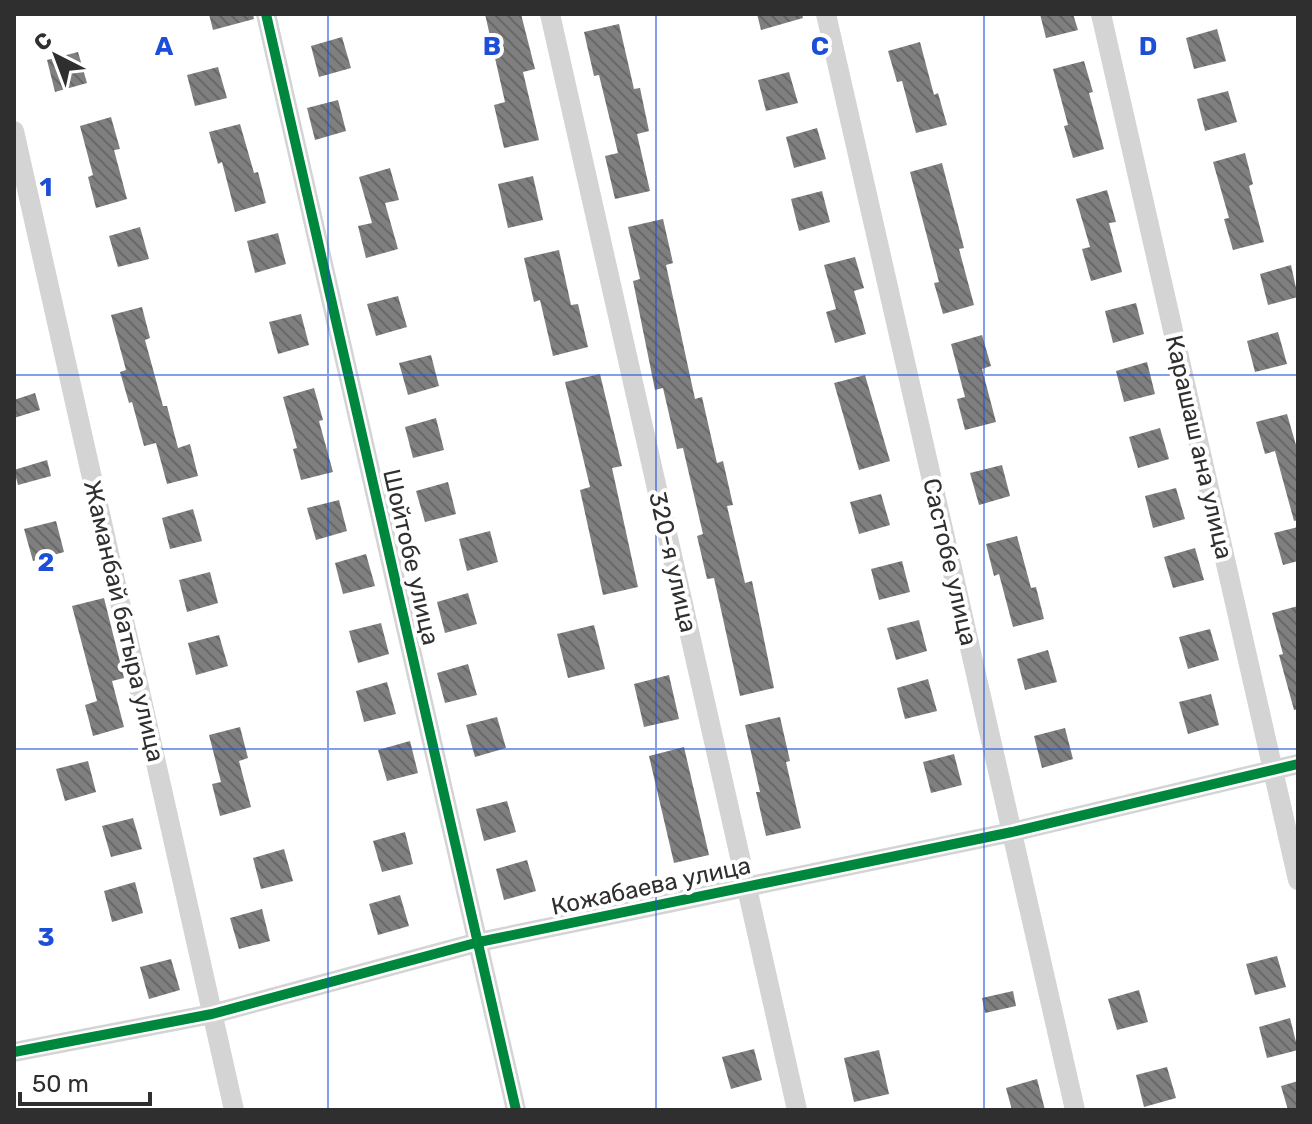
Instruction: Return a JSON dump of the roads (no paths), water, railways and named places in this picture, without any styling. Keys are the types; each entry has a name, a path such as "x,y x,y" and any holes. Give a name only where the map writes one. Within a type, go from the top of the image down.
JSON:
{"street":[{"name":"Шойтобе улица","path":"266,14 516,1110"},
{"name":"320-я улица","path":"550,14 797,1110"},
{"name":"Састобе улица","path":"826,14 1075,1110"},
{"name":"Карашаш ана улица","path":"1101,14 1298,880"},
{"name":"Жаманбай батыра улица","path":"14,131 234,1110"},
{"name":"Кожабаева улица","path":"14,1052 212,1014 479,942 1012,832 1298,764"}]}
